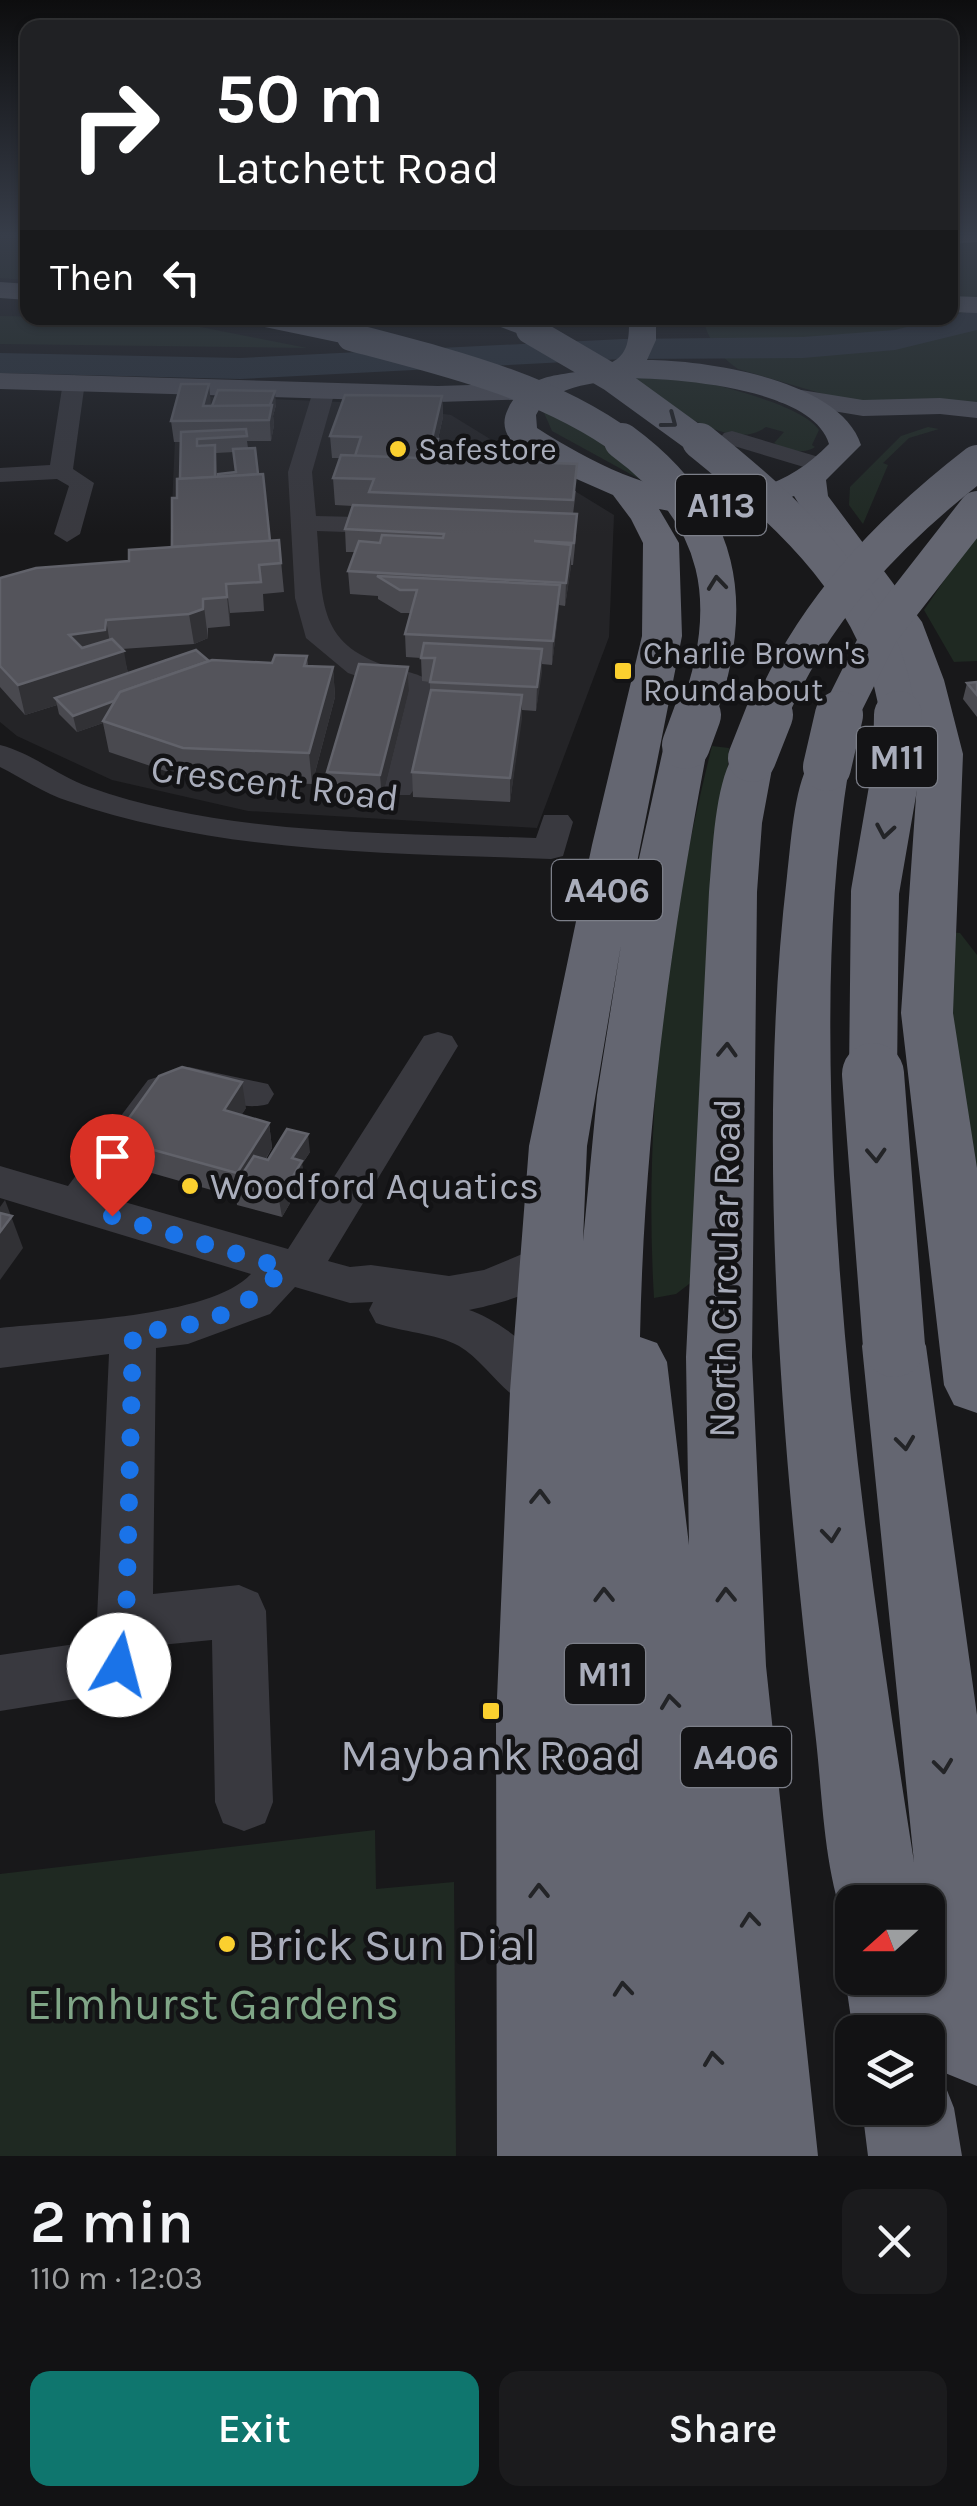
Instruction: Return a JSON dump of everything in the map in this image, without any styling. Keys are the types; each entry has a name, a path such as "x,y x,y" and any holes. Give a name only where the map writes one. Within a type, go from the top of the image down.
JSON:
{"highway":[{"name":"M11","path":"335,334 500,378 578,412 639,450 684,498 701,526 719,577 718,645 686,745 640,977 614,1192 602,1456 604,1643 614,1880 637,2156"},
{"name":"M11","path":"535,334 573,352 707,448 797,529 846,585 887,664 896,695 897,761 875,887 870,1040 876,1172 977,2042"},
{"name":"A113","path":"521,432 628,493 666,502 724,506 754,502 817,471 840,452 846,438 838,422 790,396 688,358 636,347 536,391"},
{"path":"521,432 518,420 522,404 536,391"},
{"name":"North Circular Road","path":"772,2156 728,1666 719,1357 733,892 739,823 752,758 774,697 826,610 867,560 977,463"},
{"path":"817,471 811,496 828,525 903,622 924,680 940,754 927,1013 977,1385"},
{"name":"A406","path":"544,2156 535,1722 543,1391 558,1146 615,846 662,636 660,543 647,516 628,493"},
{"name":"North Circular Road","path":"876,1885 846,1674 811,1334 802,1036 814,826 838,716 856,675 919,580 977,509"},
{"path":"614,1192 627,1225 633,1348 660,1617 725,2156"},
{"path":"910,2125 915,2156"}],"main road":[{"name":"A113","path":"0,381 442,394 536,391"},
{"name":"A113","path":"442,394 521,432"},
{"name":"A113","path":"790,396 864,408 940,406 969,410"},
{"name":"A113","path":"846,438 889,424 969,410"}],"street":[{"path":"61,472 74,382"},
{"path":"324,390 300,472 309,598 320,638 358,666 406,680 423,690 399,788"},
{"path":"732,438 817,471"},
{"path":"0,475 61,472 82,483 67,534"},
{"path":"306,523 424,527"},
{"name":"Crescent Road","path":"0,754 78,794 196,824 338,841 554,836"},
{"path":"0,1348 188,1325 254,1300 291,1269 438,1046"},
{"path":"78,1205 162,1090 189,1081 254,1094"},
{"path":"0,1182 350,1285 368,1281 430,1295 462,1294 492,1288 551,1260"},
{"path":"350,1285 361,1299 472,1330 543,1391"},
{"path":"0,1682 119,1665 126,1623 133,1333"},
{"path":"126,1623 239,1612 244,1802"}],"shaded area":[{"path":"177,395 364,403 451,415 614,515 609,637 537,828 248,811 112,780 17,736 0,722 0,605 169,573"}],"green space":[{"path":"0,334 234,334 307,348 0,344"},
{"path":"708,334 977,334 977,403 871,403 837,398 738,369 715,347"},
{"path":"629,377 693,380 765,400 811,422 819,430 812,445 815,447 800,451 784,448 774,443 784,432 766,427 750,434 714,429 676,410"},
{"path":"541,406 593,436 645,482 552,431"},
{"path":"928,427 939,429 909,438 883,463 888,465 863,524 849,505 850,487 901,436"},
{"path":"977,532 977,661 954,662 924,610"},
{"path":"712,746 729,748 693,1281 676,1294 654,1298 652,1159 662,1020 682,882"},
{"path":"945,932 960,933 977,955 977,1281"},
{"name":"Elmhurst Gardens","path":"375,1830 376,1889 454,1882 456,2156 0,2156 0,1874"}],"building":[{"path":"181,384 209,384 203,406 272,405 269,420 171,421"},
{"path":"218,390 275,391 270,405 212,406"},
{"path":"345,395 442,396 432,439 438,439 433,459 355,456 361,437 330,436"},
{"path":"246,429 247,436 197,439 197,446 215,445 215,477 180,479 181,432"},
{"path":"255,448 258,474 218,477 236,472 233,449"},
{"path":"341,455 577,464 573,500 369,492 374,479 333,478"},
{"path":"263,474 270,541 172,547 172,498 177,498 177,479"},
{"path":"353,505 577,514 574,543 534,541 571,545 566,583 348,571 359,541 380,543 382,535 443,538 444,534 345,529"},
{"path":"279,540 281,563 259,565 261,582 226,584 227,597 203,599 203,609 189,614 106,620 105,630 69,635 82,648 112,639 124,651 18,685 0,666 0,578 36,568 129,561 129,550"},
{"path":"377,576 560,585 553,641 405,634 417,590 400,590"},
{"path":"424,643 542,649 537,687 430,682 435,658 421,658"},
{"path":"196,650 209,661 120,692 114,701 73,716 55,698"},
{"path":"275,655 307,656 304,666 333,667 309,753 183,748 103,721 120,692 212,660 272,663"},
{"path":"359,664 408,667 380,775 327,772"},
{"path":"977,682 977,695 967,683"},
{"path":"431,690 522,695 510,778 412,772"},
{"path":"182,1067 242,1082 224,1110 269,1123 237,1173 114,1139 159,1076"},
{"path":"287,1129 308,1134 292,1158 302,1161 279,1200 234,1187 254,1156 268,1160"},
{"path":"0,1213 12,1216 0,1232"}],"waterway":[{"path":"0,363 240,369 623,349 803,348 929,334"}],"place":[{"name":"Safestore","path":"398,449"},
{"name":"Charlie Brown's Roundabout","path":"623,671"},
{"name":"Woodford Aquatics","path":"190,1186"},
{"name":"Maybank Road","path":"491,1711"},
{"name":"Brick Sun Dial","path":"227,1944"}],"route":[{"path":"112,1216 284,1268 254,1300 224,1314 188,1325 133,1333 126,1623 119,1665"}]}
